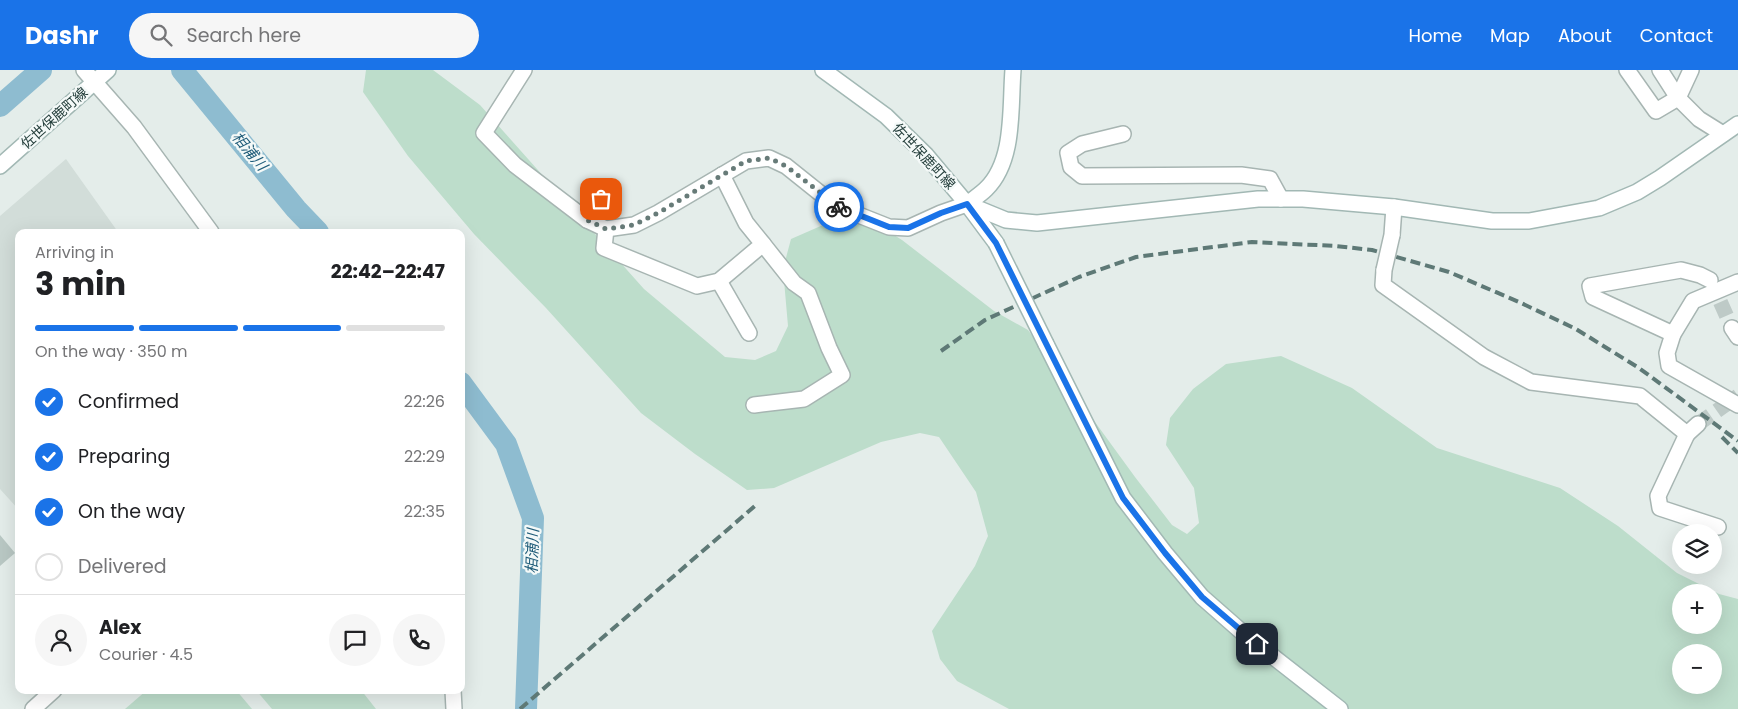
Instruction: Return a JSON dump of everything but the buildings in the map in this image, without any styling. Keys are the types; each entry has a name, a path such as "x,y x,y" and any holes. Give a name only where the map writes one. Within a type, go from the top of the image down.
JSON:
{"street":[{"path":"84,70 102,75 134,127 209,229"},
{"path":"524,70 484,132 515,165 587,220 606,229 634,225 746,161 769,158 786,166 836,206 889,227 908,228 967,204 987,189 1002,165 1008,146 1013,70"},
{"name":"佐世保鹿町線","path":"823,70 886,116 926,155 967,204 996,243 1123,498 1165,553 1202,597 1243,633 1340,709"},
{"path":"1628,70 1656,111 1678,98 1691,70"},
{"path":"1660,70 1678,98 1699,119 1724,134"},
{"name":"佐世保鹿町線","path":"0,166 102,75"},
{"path":"967,204 1006,220 1037,222 1258,199 1303,199 1394,207 1492,221 1529,221 1599,208 1637,192 1738,124"},
{"path":"1123,134 1082,144 1068,153 1071,167 1082,176 1241,175 1270,180 1281,199"},
{"path":"722,175 746,223 794,283 808,293 829,348 842,375 804,399 777,407 754,405"},
{"path":"587,220 601,199"},
{"path":"1394,207 1392,235 1384,270 1383,285 1484,357 1531,382 1640,396 1693,429 1658,496 1660,508 1709,524"},
{"path":"606,229 604,248 697,286 718,281 763,244"},
{"path":"1673,334 1593,297 1590,286 1681,270 1710,280"},
{"path":"718,281 749,332"},
{"path":"1738,282 1693,301 1673,334 1667,353 1669,366 1738,405"},
{"path":"33,709 50,694"},
{"path":"453,694 454,709"}],"shaded area":[{"path":"66,159 116,229 15,229 15,506 0,489 0,216"}],"green space":[{"path":"366,70 433,70 480,105 644,289 725,357 755,360 776,351 788,326 783,269 791,239 823,225 865,217 902,240 994,311 1028,330 1172,525 1187,534 1199,523 1194,488 1166,445 1170,418 1193,389 1226,364 1281,356 1352,388 1437,448 1560,488 1618,526 1672,569 1672,574 1679,574 1699,584 1672,584 1672,634 1722,634 1722,595 1738,599 1738,709 1009,709 957,681 940,659 932,631 975,566 988,536 976,492 939,437 920,433 881,442 774,488 747,490 641,413 546,308 474,234 408,156 363,92"},
{"path":"142,694 239,694 252,709 125,709"},
{"path":"259,694 364,694 376,709 272,709"}],"waterway":[{"path":"0,106 41,70"},
{"name":"相浦川","path":"182,70 296,209 315,229"},
{"name":"相浦川","path":"465,388 506,444 533,518 526,709"}],"tunnel":[{"path":"1711,281 1732,328"},
{"path":"1698,424 1738,396"}],"railway":[{"path":"941,351 985,320 1079,277 1136,257 1252,242 1336,246 1372,250 1449,272 1576,329 1639,368 1738,441"},
{"path":"1722,437 1738,453"},
{"path":"520,709 756,505"}],"way so far":[{"path":"601,199 587,220 606,229 634,225 746,161 769,158 786,166 839,207"}],"route":[{"path":"839,207 889,227 908,228 967,204 996,243 1123,498 1202,597 1257,644"}]}
